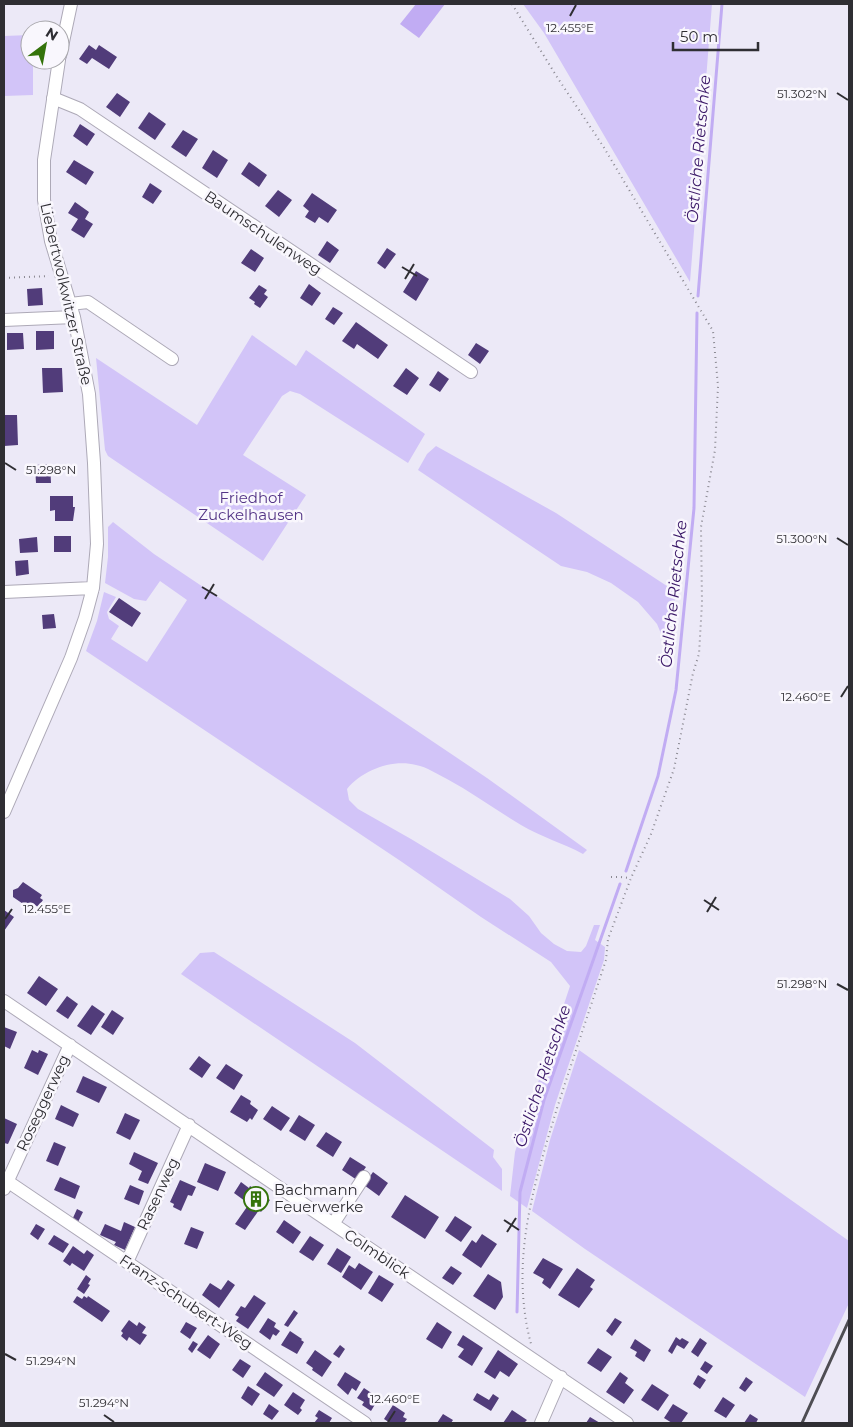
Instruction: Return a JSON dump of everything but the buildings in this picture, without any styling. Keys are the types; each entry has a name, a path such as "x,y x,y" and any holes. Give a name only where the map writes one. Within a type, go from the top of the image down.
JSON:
{"street":[{"name":"Liebertwolkwitzer Straße","path":"68,20 71,4"},
{"name":"Liebertwolkwitzer Straße","path":"4,812 71,658 85,618 93,588 97,544 89,394 74,317 51,241 44,200 44,160 58,70"},
{"name":"Baumschulenweg","path":"53,98 80,109 471,372"},
{"path":"70,304 88,302 172,359"},
{"path":"4,320 74,317"},
{"path":"4,592 93,588"},
{"name":"Colmblick","path":"4,1001 627,1423"},
{"name":"Roseggerweg","path":"6,1185 70,1045"},
{"name":"Rasenweg","path":"127,1262 190,1126"},
{"path":"332,1224 364,1177"},
{"name":"Franz-Schubert-Weg","path":"6,1185 127,1262 365,1423"},
{"path":"541,1423 561,1377"}],"path":[{"path":"512,4 557,77 603,146 713,331 718,386 715,450 702,527 702,603 699,654 691,682 674,769 651,834 631,878 608,939 606,960 550,1131 527,1220 523,1248 522,1291 529,1334 538,1362"},
{"path":"4,278 49,276 60,273"},
{"path":"611,877 631,878"}],"green space":[{"path":"523,4 712,4 690,282 544,33"},
{"path":"20,35 20,70 33,70 33,95 4,96 4,36"},
{"name":"Friedhof Zuckelhausen","path":"252,335 296,366 306,350 425,434 408,463 300,394 290,391 282,396 243,455 306,495 263,561 108,456 105,450 96,358 197,425"},
{"path":"436,446 556,513 676,592 667,648 657,624 638,602 611,583 587,572 561,566 418,470 427,454"},
{"path":"113,522 154,554 487,778 587,850 583,854 544,837 457,784 420,766 397,764 378,768 361,776 347,789 349,800 358,809 510,899 529,916 541,933 554,944 567,951 581,952 586,946 594,925 600,925 595,940 605,947 604,960 555,1105 527,1208 510,1196 515,1152 570,986 551,962 481,917 86,651 97,621 104,592 116,597 107,612 109,619 119,626 111,639 147,662 187,600 160,581 146,601 134,599 105,583 108,557 108,527"},
{"path":"214,952 355,1043 494,1150 493,1157 502,1169 502,1191 181,974 200,953"},
{"path":"579,1050 849,1241 849,1303 805,1397 585,1249 532,1211 550,1140"}],"shaded area":[{"path":"416,4 445,4 419,38 400,24"}],"waterway":[{"name":"Östliche Rietschke","path":"698,296 722,4"},
{"name":"Östliche Rietschke","path":"626,871 658,776 676,690 694,508 697,313"},
{"name":"Östliche Rietschke","path":"517,1312 520,1192 544,1100 620,884"}],"railway":[{"path":"802,1423 849,1320"}],"place":[{"name":"Bachmann Feuerwerke","path":"256,1199"}]}
